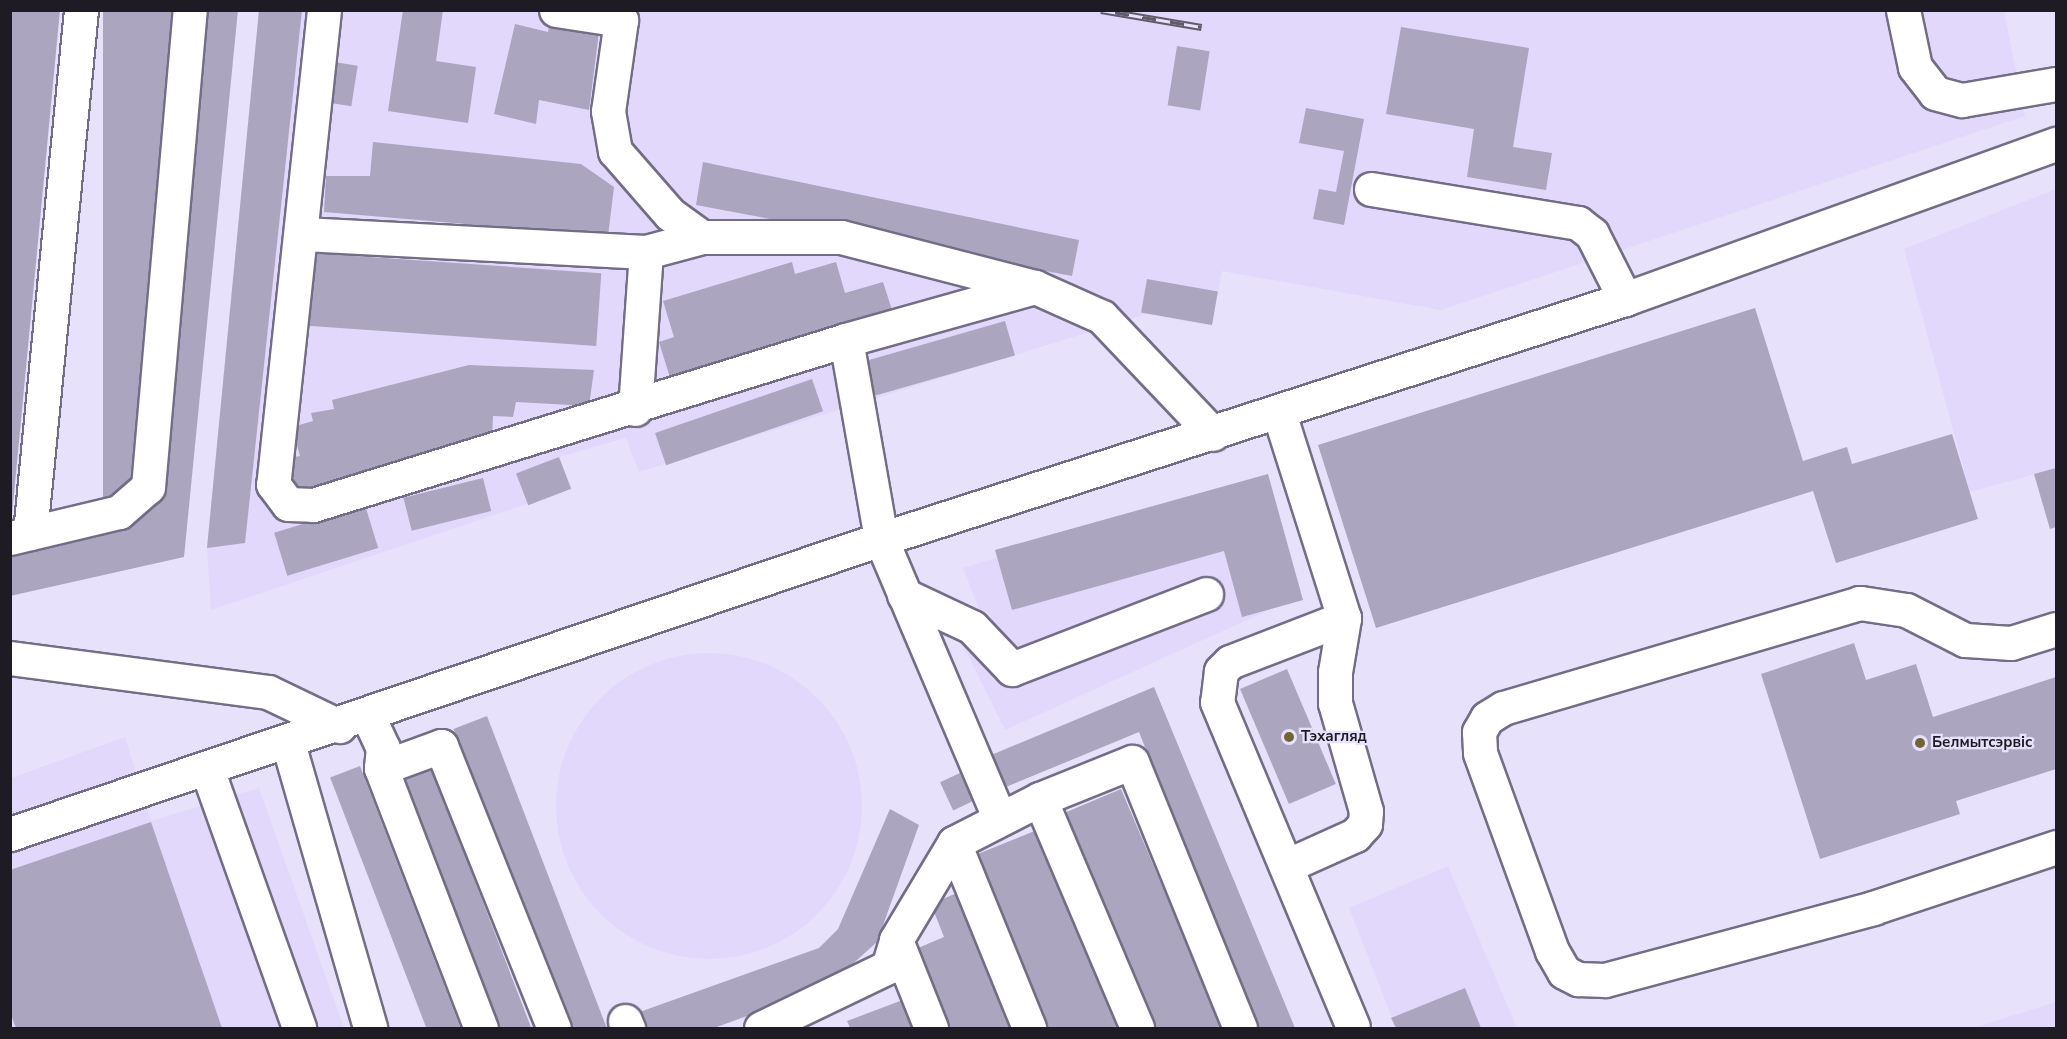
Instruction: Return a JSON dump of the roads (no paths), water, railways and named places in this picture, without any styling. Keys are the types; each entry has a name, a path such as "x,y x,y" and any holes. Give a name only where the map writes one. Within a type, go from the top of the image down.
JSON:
{"lane":[{"path":"81,10 20,535 119,512 148,487 190,10"},
{"path":"324,10 303,234 273,484 288,504 313,506 635,409 846,340 1035,287"},
{"path":"556,10 621,20 608,111 615,151 670,214 702,237"},
{"path":"1903,10 1915,67 1935,93 1962,100 2056,84"},
{"path":"10,834 354,721 881,539 1279,413 1625,299 2056,144"},
{"path":"1371,189 1578,224 1592,234 1625,299"},
{"path":"303,234 646,252 702,237 841,237 1035,287 1102,317 1213,434"},
{"path":"635,409 646,252"},
{"path":"846,340 881,539 1000,819"},
{"path":"1279,413 1344,618 1335,672 1335,703 1366,811 1365,824 1355,835 1286,866"},
{"path":"904,595 972,627 1012,669 1206,594"},
{"path":"2056,628 2011,643 1965,639 1906,610 1860,603 1503,708 1487,718 1479,732 1480,753 1552,951 1564,972 1578,979 1605,980 1862,911 2056,847"},
{"path":"1344,618 1230,662 1221,670 1216,686 1217,702 1353,1027"},
{"path":"10,658 268,692 354,721 383,748 381,768 481,1029"},
{"path":"288,743 370,1029"},
{"path":"381,768 441,746 554,1029"},
{"path":"761,1029 818,1017 888,967 896,940 954,843 1040,799 1132,762 1240,1029"},
{"path":"207,769 299,1029"},
{"path":"1040,799 1137,1029"},
{"path":"954,843 1029,1029"},
{"path":"896,940 931,1029"}],"railway":[{"path":"1101,10 1202,27"}],"place":[{"name":"Тэхагляд","path":"1289,737"},
{"name":"Белмытсэрвіс","path":"1920,743"}]}
